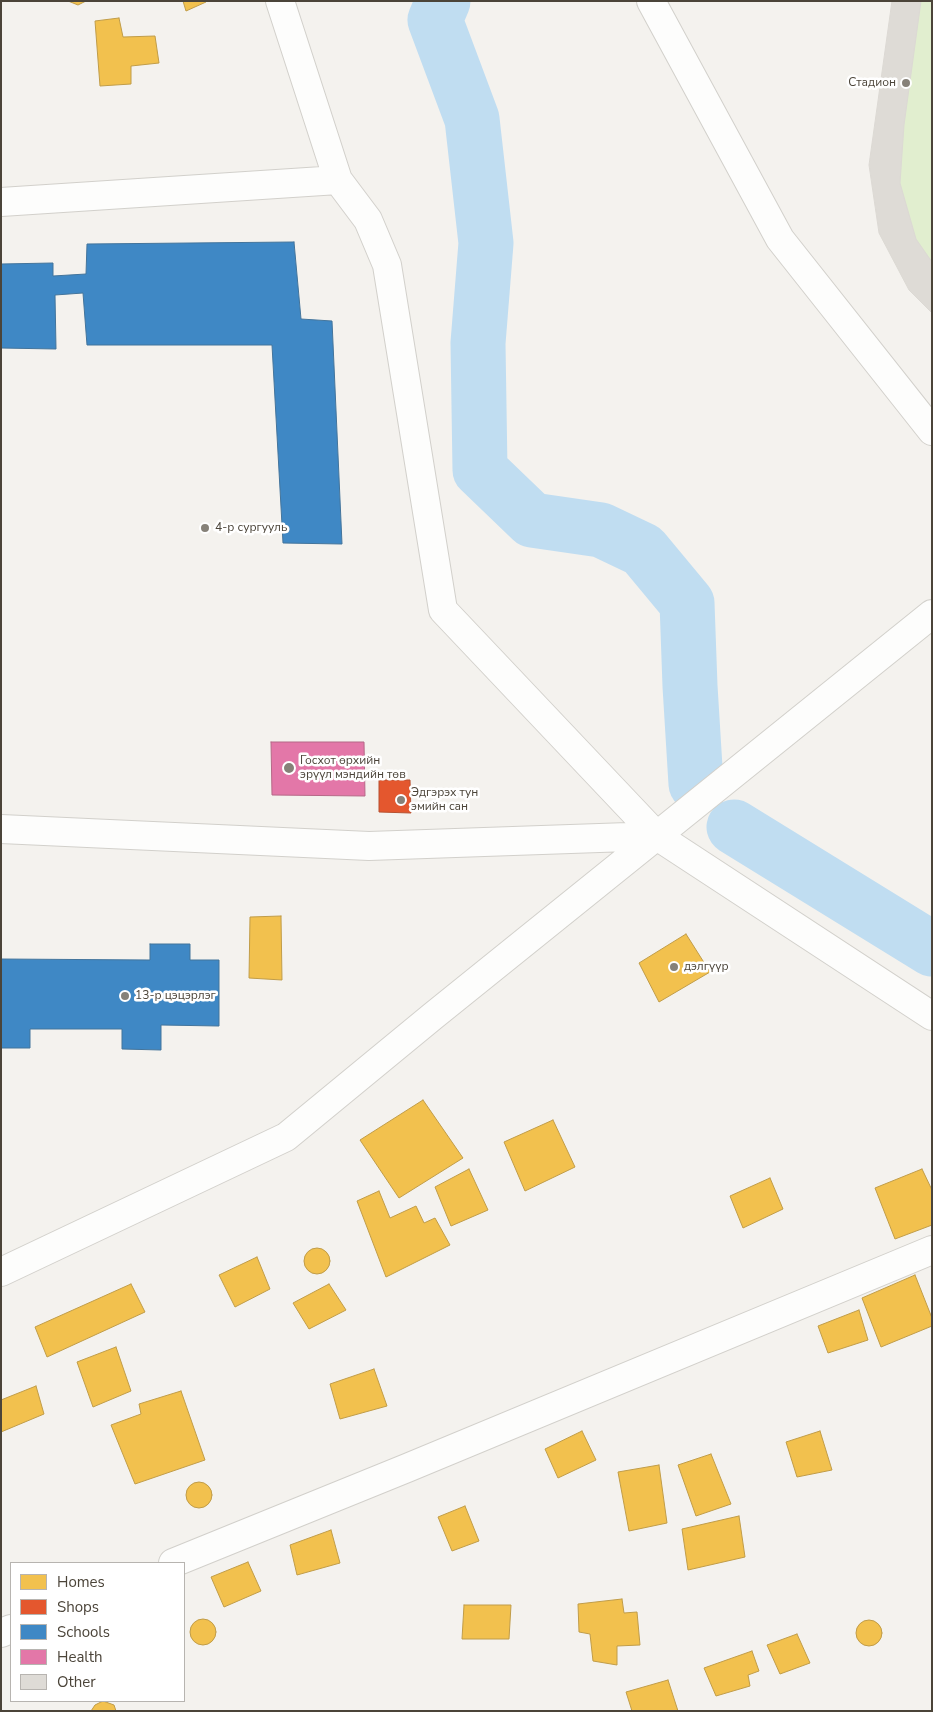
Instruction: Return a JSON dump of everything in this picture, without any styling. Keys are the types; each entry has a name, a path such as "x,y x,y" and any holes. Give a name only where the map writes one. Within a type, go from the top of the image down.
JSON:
{"street":[{"path":"280,1 338,180 368,220 386,265 443,610 657,836 932,1016"},
{"path":"651,1 780,239 932,430"},
{"path":"1,202 338,180"},
{"path":"1,1272 286,1137 433,1016 932,614"},
{"path":"1,829 369,846 657,836"},
{"path":"175,1562 932,1250"}],"green space":[{"name":"Стадион","path":"892,1 932,1 932,313 909,290 879,233"}],"building: Homes":[{"path":"68,1 86,1 78,5"},
{"path":"183,1 206,1 206,2 186,11"},
{"path":"119,18 123,37 155,36 159,63 131,66 131,84 100,86 95,21"},
{"path":"281,916 282,980 249,978 250,917"},
{"name":"дэлгүүр","path":"686,934 710,972 659,1002 639,963"},
{"path":"423,1100 463,1158 399,1198 360,1140"},
{"path":"553,1120 575,1167 525,1191 504,1142"},
{"path":"469,1169 488,1210 451,1226 435,1187"},
{"path":"922,1169 932,1190 932,1225 895,1239 875,1188"},
{"path":"770,1178 783,1209 743,1228 730,1196"},
{"path":"379,1191 390,1218 416,1206 424,1223 435,1218 450,1245 386,1277 357,1201"},
{"path":"317,1248 326,1252 330,1261 326,1270 317,1274 308,1270 304,1261 308,1252"},
{"path":"257,1257 270,1289 235,1307 219,1275"},
{"path":"915,1275 932,1318 932,1326 881,1347 862,1298"},
{"path":"131,1284 145,1312 47,1357 35,1327"},
{"path":"329,1284 346,1310 309,1329 293,1303"},
{"path":"859,1310 868,1340 828,1353 818,1326"},
{"path":"116,1347 131,1391 93,1407 77,1362"},
{"path":"374,1369 387,1406 340,1419 330,1384"},
{"path":"36,1386 44,1414 1,1432 1,1400"},
{"path":"181,1391 205,1460 135,1484 111,1425 141,1414 139,1404"},
{"path":"582,1431 596,1460 558,1478 545,1449"},
{"path":"820,1431 832,1470 797,1477 786,1442"},
{"path":"711,1454 731,1504 696,1516 678,1465"},
{"path":"659,1465 667,1523 629,1531 618,1472"},
{"path":"199,1482 208,1486 212,1495 208,1504 199,1508 190,1504 186,1495 190,1486"},
{"path":"465,1506 479,1541 452,1551 438,1517"},
{"path":"739,1516 745,1557 688,1570 682,1529"},
{"path":"331,1530 340,1563 297,1575 290,1545"},
{"path":"248,1562 261,1591 224,1607 211,1577"},
{"path":"622,1599 624,1613 637,1612 640,1645 617,1646 617,1665 593,1661 590,1634 579,1632 578,1604"},
{"path":"464,1605 511,1605 509,1639 462,1639"},
{"path":"203,1619 212,1623 216,1632 212,1641 203,1645 194,1641 190,1632 194,1623"},
{"path":"869,1620 878,1624 882,1633 878,1642 869,1646 860,1642 856,1633 860,1624"},
{"path":"797,1634 810,1663 780,1674 767,1645"},
{"path":"752,1651 759,1671 748,1675 750,1686 716,1696 704,1668"},
{"path":"668,1680 678,1711 632,1711 626,1692"},
{"path":"106,1702 114,1705 116,1711 91,1711 95,1705"}],"building: Shops":[{"path":"379,780 410,780 411,813 379,812"}],"building: Schools":[{"path":"294,242 301,319 332,321 342,544 283,543 272,345 87,345 83,293 55,295 56,349 1,348 1,264 53,263 53,276 86,274 87,244"},
{"path":"150,944 190,944 190,960 219,960 219,1026 161,1025 161,1050 122,1049 122,1029 30,1029 30,1048 1,1048 1,959 150,960"}],"building: Health":[{"name":"Госхот өрхийн эрүүл мэндийн төв","path":"271,742 364,742 365,796 272,795"}],"building: Other":[{"name":"Стадион","path":"892,1 921,1 904,125 900,183 916,239 932,262 932,313 909,290 879,233 869,165"}],"waterway":[{"path":"443,1 435,20 472,119 486,243 478,343 480,470 532,520 601,530 643,550 687,603 696,784"},
{"path":"734,827 932,949"}],"place":[{"name":"Стадион","path":"906,83"},
{"name":"4-р сургууль","path":"205,528"},
{"name":"Госхот өрхийн эрүүл мэндийн төв","path":"289,768"},
{"name":"Эдгэрэх тун эмийн сан","path":"401,800"},
{"name":"дэлгүүр","path":"674,967"},
{"name":"13-р цэцэрлэг","path":"125,996"}]}
